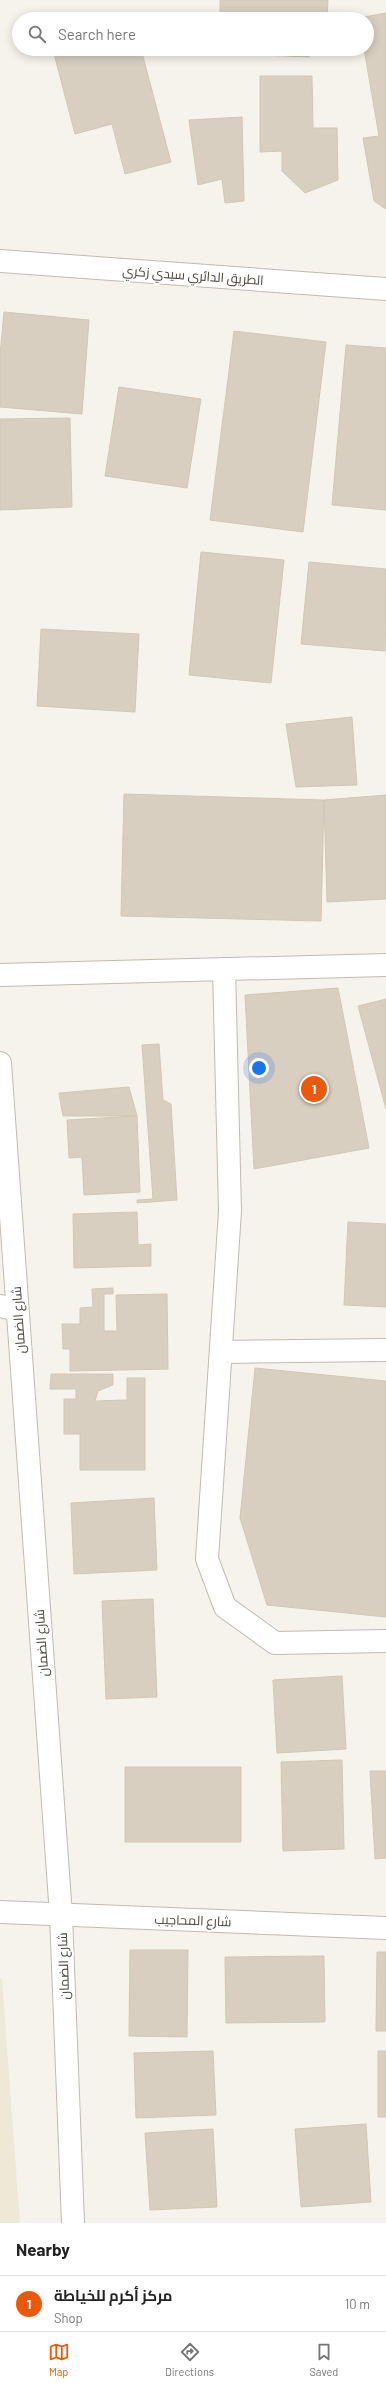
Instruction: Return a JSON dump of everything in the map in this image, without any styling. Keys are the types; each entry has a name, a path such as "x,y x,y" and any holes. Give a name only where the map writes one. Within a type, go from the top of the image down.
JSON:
{"street":[{"name":"الطريق الدائري سيدي زكري","path":"0,261 386,289"},
{"path":"0,975 386,965"},
{"path":"224,969 230,1211 207,1559 225,1607 275,1643 386,1641"},
{"name":"شارع الضمان","path":"0,1063 9,1308 61,1915 73,2223"},
{"path":"221,1352 386,1350"},
{"name":"شارع المحاجيب","path":"0,1912 386,1928"}],"shaded area":[{"path":"0,1978 2,1979 20,2223 0,2223"}],"building":[{"path":"220,0 328,0 327,12 220,12"},
{"path":"386,13 386,209 374,201 363,138 379,136 365,56 374,56 374,15"},
{"path":"55,56 143,56 171,162 125,174 112,124 75,134"},
{"path":"286,56 310,56 309,57"},
{"path":"260,76 312,76 313,128 337,128 338,180 305,193 282,171 282,151 260,152"},
{"path":"242,117 244,201 225,203 222,179 198,185 189,120"},
{"path":"4,312 89,320 82,414 0,407 0,355"},
{"path":"234,331 326,342 303,532 210,520"},
{"path":"346,345 386,348 386,510 332,505"},
{"path":"119,387 201,399 187,488 105,476"},
{"path":"70,418 72,507 0,510 0,419"},
{"path":"201,552 284,560 271,683 189,675"},
{"path":"309,562 386,569 385,651 301,644"},
{"path":"41,629 139,634 135,712 37,706"},
{"path":"352,717 357,785 296,787 286,724"},
{"path":"124,794 324,800 321,921 121,916"},
{"path":"386,795 386,899 327,902 324,800"},
{"path":"338,988 369,1148 254,1169 245,995"},
{"path":"386,999 386,1109 358,1006"},
{"path":"159,1044 163,1100 171,1104 177,1200 137,1203 137,1200 153,1199 142,1045"},
{"path":"129,1087 137,1116 63,1116 59,1093"},
{"path":"137,1116 140,1192 84,1195 82,1157 69,1158 67,1120"},
{"path":"137,1212 138,1245 151,1244 151,1266 74,1268 73,1214"},
{"path":"348,1222 386,1224 386,1307 344,1305"},
{"path":"113,1288 113,1294 104,1294 104,1331 117,1331 116,1295 167,1294 168,1369 70,1371 70,1349 63,1349 62,1324 80,1324 80,1308 93,1307 92,1289"},
{"path":"255,1368 386,1381 386,1617 267,1605 240,1518"},
{"path":"51,1374 113,1374 113,1385 98,1391 95,1401 127,1400 127,1378 145,1378 145,1470 80,1470 80,1434 64,1434 64,1399 76,1399 76,1389 50,1389"},
{"path":"154,1498 157,1570 74,1574 71,1503"},
{"path":"153,1599 157,1697 106,1699 102,1601"},
{"path":"342,1676 346,1749 277,1753 273,1680"},
{"path":"342,1760 344,1849 283,1851 281,1762"},
{"path":"125,1767 241,1767 241,1842 125,1842"},
{"path":"370,1771 386,1771 386,1858 375,1859"},
{"path":"130,1950 188,1950 187,2037 129,2036"},
{"path":"377,1952 386,1952 386,2031 376,2031"},
{"path":"324,1956 325,2022 226,2023 225,1957"},
{"path":"213,2051 216,2115 136,2118 134,2053"},
{"path":"378,2051 386,2051 386,2117 378,2117"},
{"path":"366,2124 371,2202 301,2207 295,2129"},
{"path":"213,2129 217,2207 150,2210 145,2133"}],"place":[{"name":"مركز أكرم للخياطة","path":"314,1089"}]}
